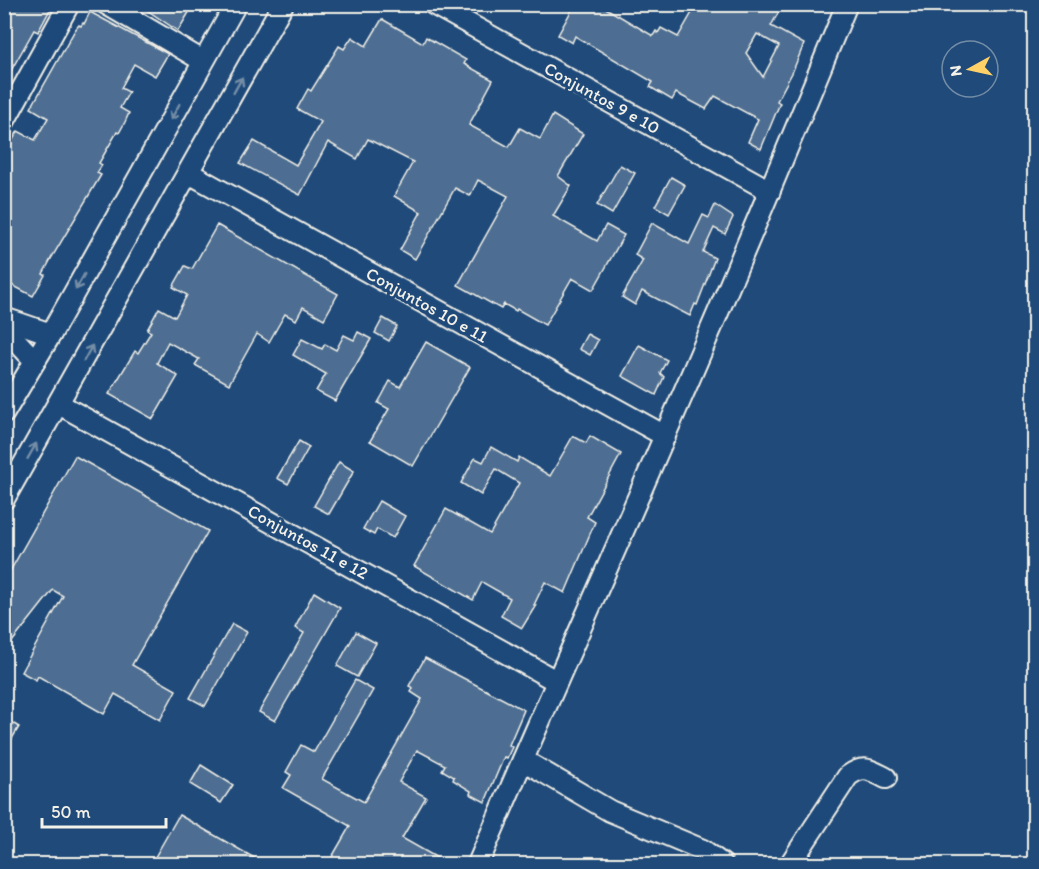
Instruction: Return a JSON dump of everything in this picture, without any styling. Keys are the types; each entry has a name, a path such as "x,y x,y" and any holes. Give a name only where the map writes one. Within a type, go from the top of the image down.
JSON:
{"street":[{"path":"4,122 69,4"},
{"path":"106,4 203,61"},
{"path":"4,413 51,334 236,4"},
{"name":"Conjuntos 9 e 10","path":"434,4 770,191"},
{"path":"478,864 665,436 847,4"},
{"path":"4,499 60,404 189,173 273,10"},
{"name":"Conjuntos 10 e 11","path":"189,173 665,436"},
{"path":"4,318 51,334"},
{"path":"4,328 35,361"},
{"name":"Conjuntos 11 e 12","path":"60,404 556,681"},
{"path":"522,760 610,811 703,850 722,864"},
{"path":"790,864 848,776 856,770 866,768 886,778"}],"building":[{"path":"4,4 53,4 38,32 34,30 4,83"},
{"path":"138,4 194,4 178,31"},
{"path":"575,4 599,4 653,36 661,28 678,37 697,4 783,4 771,26 804,44 777,101 780,103 761,149 748,142 758,119 715,96 706,109 676,93 672,100 650,87 653,82 575,36 572,43 558,35","holes":["757,34 779,46 763,77 746,53"]},
{"path":"90,12 168,54 155,76 134,64 121,88 129,92 120,108 129,113 99,163 102,165 97,173 101,175 52,257 33,296 4,281 4,173 11,162 4,158 4,155 18,131 35,140 48,118 31,108 75,30 79,25 84,24"},
{"path":"382,19 423,43 426,37 466,60 464,64 493,80 469,125 509,147 520,128 540,139 553,115 583,134 558,176 571,186 553,216 597,241 606,225 624,235 593,290 572,278 545,325 504,304 501,309 458,285 508,196 478,180 470,196 455,188 415,259 400,250 421,212 394,196 413,162 368,139 357,159 328,142 300,195 240,163 254,141 296,165 321,122 297,109 308,89 311,91 339,46 344,49 352,37 366,46"},
{"path":"620,165 635,173 612,214 597,205"},
{"path":"671,177 685,185 669,214 655,206"},
{"path":"715,205 733,217 725,234 714,228 703,252 715,258 697,305 695,304 690,316 642,291 635,305 622,297 643,260 635,255 652,223 689,244 703,215 709,218"},
{"path":"217,225 338,294 324,319 303,307 296,320 285,314 269,342 257,334 229,384 195,365 199,359 168,342 157,363 178,376 153,419 109,394 135,351 138,353 151,332 147,330 159,308 175,317 187,295 173,287 185,266 192,269"},
{"path":"383,318 397,326 389,341 375,333"},
{"path":"358,332 371,339 335,401 316,391 326,374 293,355 302,339 322,349 325,344 336,350 344,335 354,340"},
{"path":"587,334 598,340 590,355 579,349"},
{"path":"426,342 470,367 413,466 370,441 389,409 378,403 390,381 400,387"},
{"path":"639,345 667,360 660,373 664,377 656,395 622,376"},
{"path":"573,436 586,443 590,436 621,454 587,517 595,522 565,593 545,582 534,605 536,605 522,628 501,616 510,598 482,582 473,600 414,566 446,509 490,534 519,483 496,469 481,495 461,483 475,458 483,462 491,447 517,462 519,457 550,476"},
{"path":"299,441 309,447 288,484 277,478"},
{"path":"75,456 208,531 132,665 176,690 160,720 115,694 104,714 38,676 36,680 21,672 63,596 53,590 4,652 4,582"},
{"path":"339,462 354,471 329,514 314,506"},
{"path":"379,501 405,516 393,538 377,529 374,535 363,529"},
{"path":"314,592 340,608 275,721 259,712 304,633 295,628"},
{"path":"232,624 247,632 205,706 190,698"},
{"path":"356,632 376,643 357,677 337,666"},
{"path":"425,658 524,710 509,745 512,747 507,758 504,757 485,802 470,794 471,791 442,770 445,765 417,750 399,782 426,797 402,838 448,864 328,864 350,826 283,788 291,775 286,772 301,745 314,752 355,680 373,690 322,779 364,802 422,699 411,692 413,688 409,686"},
{"path":"4,718 19,727 4,752"},
{"path":"201,765 233,785 221,803 190,784"},
{"path":"179,815 265,864 151,864"}]}
